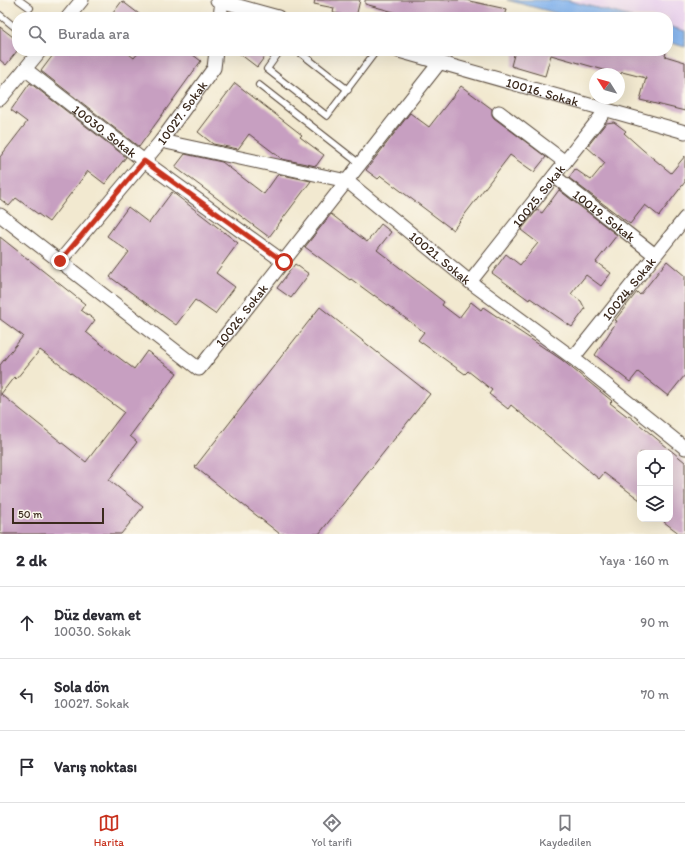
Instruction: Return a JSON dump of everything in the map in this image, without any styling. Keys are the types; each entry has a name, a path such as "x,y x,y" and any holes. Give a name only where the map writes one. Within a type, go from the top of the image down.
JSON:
{"street":[{"path":"72,12 82,0"},
{"path":"220,12 220,0 261,12"},
{"path":"0,99 36,56"},
{"name":"10027. Sokak","path":"60,261 161,141 214,68 215,56"},
{"name":"10016. Sokak","path":"418,56 685,132"},
{"name":"10026. Sokak","path":"0,215 199,369 440,62"},
{"name":"10030. Sokak","path":"24,69 144,161 284,262"},
{"name":"10025. Sokak","path":"470,282 606,110"},
{"path":"499,112 565,162"},
{"name":"10021. Sokak","path":"161,141 346,182 470,282 573,358 684,445"},
{"name":"10019. Sokak","path":"554,176 655,256"},
{"name":"10024. Sokak","path":"573,358 685,218"}],"lane":[{"path":"19,0 30,8"},
{"path":"0,15 12,25"},
{"path":"276,56 267,69 327,116 372,56"},
{"path":"304,56 348,90"},
{"path":"259,85 360,164"}],"shaded area":[{"path":"568,0 685,0 685,31 673,27 673,12 614,12"}],"water":[{"path":"507,0 566,0 613,12 552,12"},
{"path":"673,27 685,31 685,47 673,43"}],"building":[{"path":"315,0 360,0 357,12 333,12 334,8 314,4"},
{"path":"365,0 465,0 506,9 505,12 394,12 365,4"},
{"path":"122,1 136,12 114,12"},
{"path":"0,27 12,36 13,56 6,65 0,60"},
{"path":"52,56 131,56 134,58 136,56 194,56 201,61 139,147 41,71"},
{"path":"243,56 265,56 257,67"},
{"path":"514,56 551,56 545,76 511,66"},
{"path":"555,56 665,56 685,62 685,111 640,100 646,78 625,73 625,68 597,68"},
{"path":"30,83 126,157 105,184 88,171 49,222 16,198 9,206 0,199 0,157 27,122 11,110"},
{"path":"235,83 302,135 300,137 324,155 316,166 282,159 249,134 238,149 213,144 198,132"},
{"path":"461,86 492,109 492,115 494,118 546,157 534,172 510,155 453,230 381,176 378,179 366,170 410,113 429,127"},
{"path":"614,122 626,131 624,133 643,150 671,173 685,156 685,182 659,216 645,205 630,224 569,178 575,169 591,180 605,163 587,147 606,123"},
{"path":"185,154 222,162 264,194 278,174 311,181 269,237 175,167"},
{"path":"559,190 617,235 596,262 611,273 601,286 586,275 571,294 581,301 585,309 572,327 530,298 529,300 492,273 506,254 520,265 538,243 521,230 537,210 542,213"},
{"path":"172,192 238,243 216,273 235,287 215,314 195,300 176,325 110,277 129,252 107,236 128,207 149,223"},
{"path":"331,214 367,242 381,224 391,232 377,250 444,302 442,305 459,318 471,302 481,310 483,307 562,360 612,401 610,403 627,416 628,415 670,450 637,450 637,498 604,473 599,479 511,405 508,409 489,394 492,390 468,371 465,374 418,340 424,332 305,247"},
{"path":"0,237 85,304 81,310 95,320 86,332 101,344 134,369 147,351 177,373 130,436 137,442 109,480 143,507 121,534 0,534 0,365 23,336 0,319","holes":["40,350 124,412 86,462 1,394 14,377 16,379"]},
{"path":"667,261 685,276 685,375 668,396 638,372 630,382 595,355 617,321 615,320 637,292 640,295"},
{"path":"295,264 309,274 291,298 277,288"},
{"path":"320,307 430,394 319,534 280,534 195,467"},
{"path":"673,452 685,462 685,534 680,534 664,522 673,522"}],"route":[{"path":"60,261 144,161 284,262"}]}
